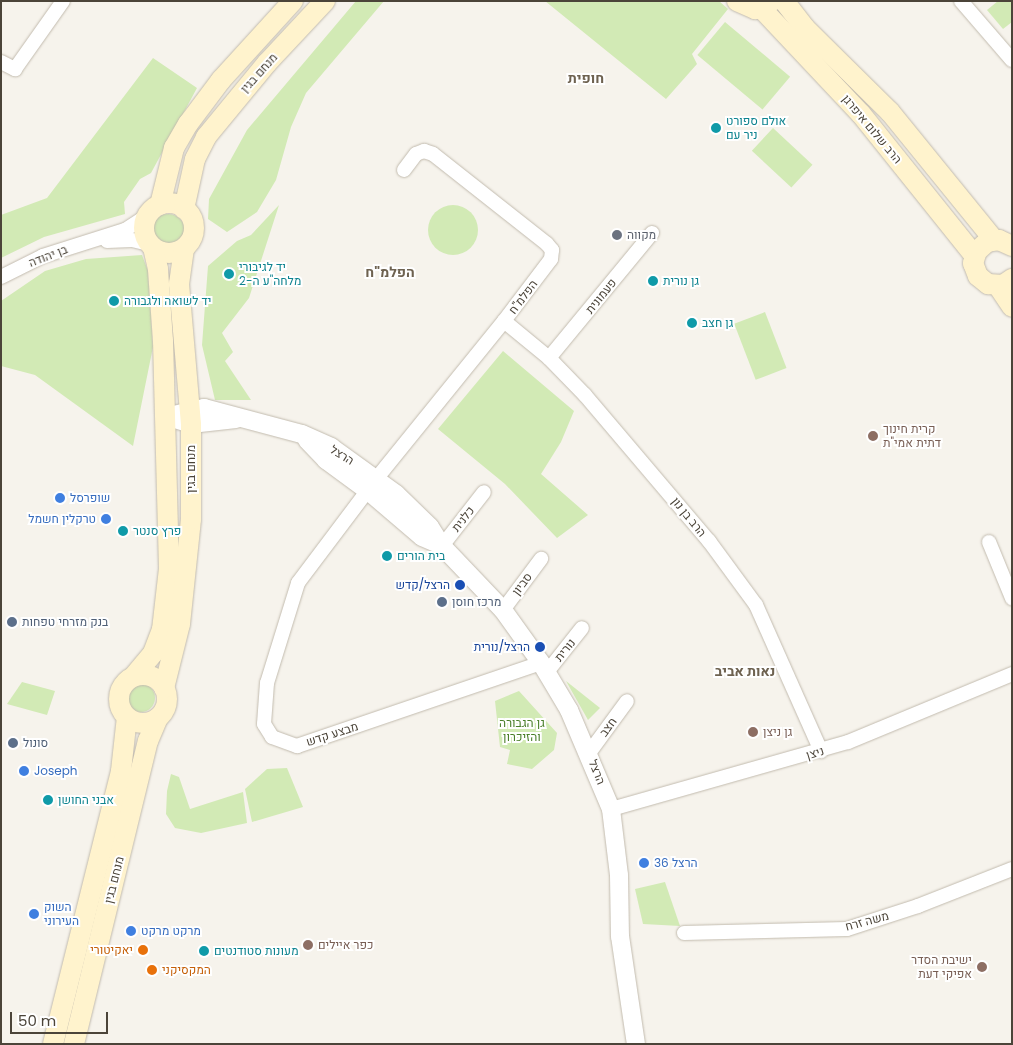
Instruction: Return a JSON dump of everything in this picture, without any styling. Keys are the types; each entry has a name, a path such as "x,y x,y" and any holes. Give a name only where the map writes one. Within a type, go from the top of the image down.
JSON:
{"main road":[{"name":"מנחם בגין","path":"154,210 174,148 188,124 221,80 293,1"},
{"name":"מנחם בגין","path":"184,209 195,160 206,137 267,63 325,1"},
{"path":"737,1 749,9 767,5"},
{"name":"הרב שלום איפרגן","path":"784,1 805,28 890,112 1006,242"},
{"name":"הרב שלום איפרגן","path":"767,5 861,114 974,255"},
{"path":"173,204 184,209 194,226 192,239 184,248 169,253 151,246 144,228 154,210 173,204"},
{"path":"1006,242 982,246 974,255 974,268 978,276 988,284 1005,283 1012,307"},
{"name":"מנחם בגין","path":"134,676 153,653 167,602 165,417 158,269 151,246"},
{"name":"מנחם בגין","path":"164,688 187,574 191,520 190,417 179,284 184,248"},
{"path":"134,676 149,676 164,688 167,703 158,718 142,723 127,717 119,706 119,695 124,683 134,676"},
{"name":"מנחם בגין","path":"53,1044 121,770 127,717"},
{"name":"מנחם בגין","path":"74,1044 148,741 158,718"}],"street":[{"path":"1,62 15,69 63,1"},
{"path":"961,1 1012,60"},
{"name":"הפלמ\"ח","path":"372,484 504,321 551,259 552,250 433,154 424,151 416,154 404,170"},
{"name":"בן יהודה","path":"1,277 43,256 96,241 125,230 154,210"},
{"name":"פעמונית","path":"549,358 652,233"},
{"name":"בן יהודה","path":"96,241 132,240 151,246"},
{"name":"הרב בן נון","path":"504,321 549,358 662,484 756,605 821,751"},
{"name":"הרצל","path":"165,417 244,417 302,434 331,447 372,484 430,527 442,546 503,610 544,667 589,753 611,809 619,875 620,936 636,1044"},
{"name":"מבצע קדש","path":"372,484 298,583 266,691 264,724 272,737 297,746 544,667"},
{"name":"כלנית","path":"442,546 484,492"},
{"path":"989,542 1012,598"},
{"name":"סביון","path":"503,610 541,558"},
{"name":"נורית","path":"544,667 582,628"},
{"name":"ניצן","path":"611,809 821,751 1012,674"},
{"name":"חצב","path":"589,753 627,701"},
{"name":"משה זרח","path":"684,933 847,929 918,906 1012,869"}],"green space":[{"path":"356,1 384,1 306,93 291,127 276,180 257,212 227,232 208,219 209,199 247,130"},
{"path":"545,1 719,1 728,9 692,54 697,64 666,99"},
{"path":"998,1 1012,1 1012,22 1003,29 987,10"},
{"path":"725,22 790,77 762,110 697,55"},
{"path":"153,58 197,88 151,173 140,179 124,202 125,214 44,237 1,258 1,215 47,198"},
{"path":"773,128 812,165 791,187 752,151"},
{"path":"279,205 249,298 222,333 233,352 225,361 251,400 215,400 202,345 208,266 237,241 251,235"},
{"path":"453,205 462,207 473,216 478,230 476,239 467,250 453,255 444,253 433,244 428,230 430,221 439,210"},
{"path":"168,214 180,219 185,231 180,243 168,248 156,243 151,231 156,219"},
{"path":"142,255 148,271 153,347 133,446 35,375 1,366 1,301 45,271 86,259"},
{"path":"765,312 787,368 756,380 734,324"},
{"path":"503,351 574,411 561,442 541,474 588,515 557,538 505,484 438,429"},
{"path":"566,681 600,708 588,720"},
{"path":"22,682 55,691 47,715 7,704"},
{"path":"141,684 151,688 155,698 151,708 141,712 131,708 127,698 131,688"},
{"name":"גן הגבורה והזיכרון","path":"519,691 557,733 554,750 532,769 507,764 510,750 500,747 495,701"},
{"path":"287,768 303,807 252,822 245,789 267,769"},
{"path":"171,774 179,777 190,809 243,792 247,823 201,833 175,828 166,814 167,791"},
{"path":"665,882 680,926 643,924 635,889"}],"place":[{"name":"אולם ספורט ניר עם","path":"716,128"},
{"name":"מקווה","path":"617,235"},
{"name":"יד לגיבורי מלחה\"ע ה-2","path":"229,274"},
{"name":"גן נורית","path":"653,281"},
{"name":"יד לשואה ולגבורה","path":"114,301"},
{"name":"גן חצב","path":"692,323"},
{"name":"קרית חינוך דתית אמי\"ת","path":"873,436"},
{"name":"שופרסל","path":"60,498"},
{"name":"טרקלין חשמל","path":"106,519"},
{"name":"פרץ סנטר","path":"123,531"},
{"name":"בית הורים","path":"387,556"},
{"name":"הרצל/קדש","path":"460,585"},
{"name":"מרכז חוסן","path":"442,602"},
{"name":"בנק מזרחי טפחות","path":"12,622"},
{"name":"הרצל/נורית","path":"540,647"},
{"name":"גן ניצן","path":"753,732"},
{"name":"סונול","path":"13,743"},
{"name":"Joseph","path":"24,771"},
{"name":"אבני החושן","path":"48,800"},
{"name":"הרצל 36","path":"644,863"},
{"name":"השוק העירוני","path":"34,914"},
{"name":"מרקט מרקט","path":"131,931"},
{"name":"כפר איילים","path":"308,945"},
{"name":"יאקיטורי","path":"143,950"},
{"name":"מעונות סטודנטים","path":"204,951"},
{"name":"ישיבת הסדר אפיקי דעת","path":"982,967"},
{"name":"המקסיקני","path":"152,970"}],"district":[{"name":"חופית","path":"586,78"},
{"name":"הפלמ\"ח","path":"390,272"},
{"name":"נאות אביב","path":"745,671"}]}
